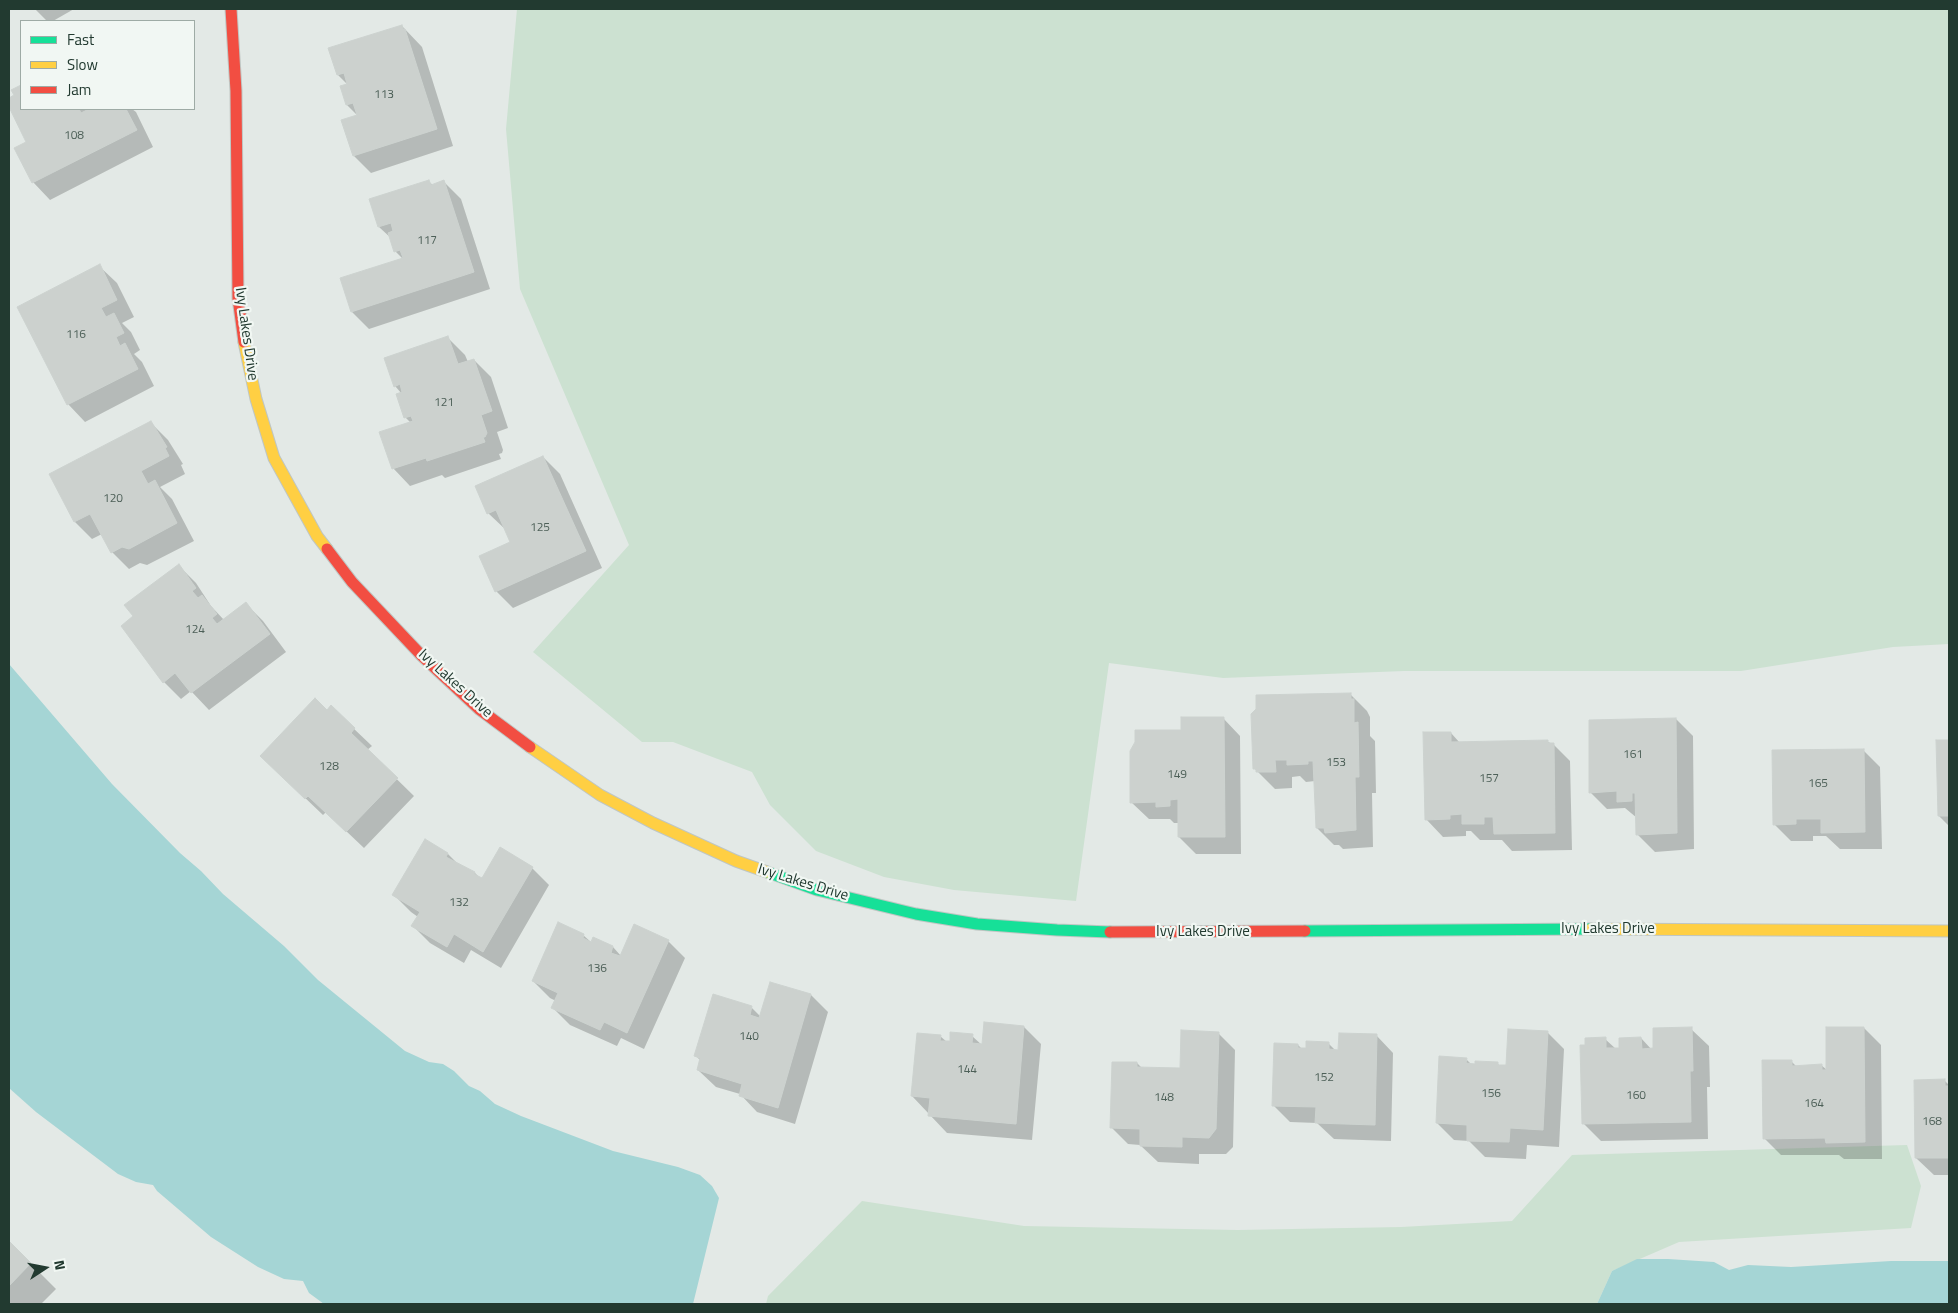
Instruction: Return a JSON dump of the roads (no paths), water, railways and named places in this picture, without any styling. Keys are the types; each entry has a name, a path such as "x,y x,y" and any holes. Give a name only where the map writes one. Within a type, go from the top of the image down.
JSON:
{"street":[{"name":"Ivy Lakes Drive","path":"231,9 236,91 238,298 254,391 274,458 298,503 352,582 422,656 480,709 546,759 600,795 653,823 736,861 817,890 916,914 977,924 1057,930 1122,932 1672,928 1949,931"}],"water":[{"path":"9,664 112,784 180,853 223,894 284,946 318,980 405,1051 429,1062 443,1064 454,1071 469,1086 480,1091 495,1104 521,1116 613,1151 678,1167 700,1175 712,1186 719,1198 693,1304 324,1304 309,1293 303,1281 284,1279 258,1267 211,1237 157,1191 153,1185 136,1182 118,1174 36,1112 9,1088"},
{"path":"1637,1259 1714,1262 1729,1270 1748,1265 1791,1267 1891,1261 1949,1261 1949,1304 1597,1304 1612,1271"}]}
